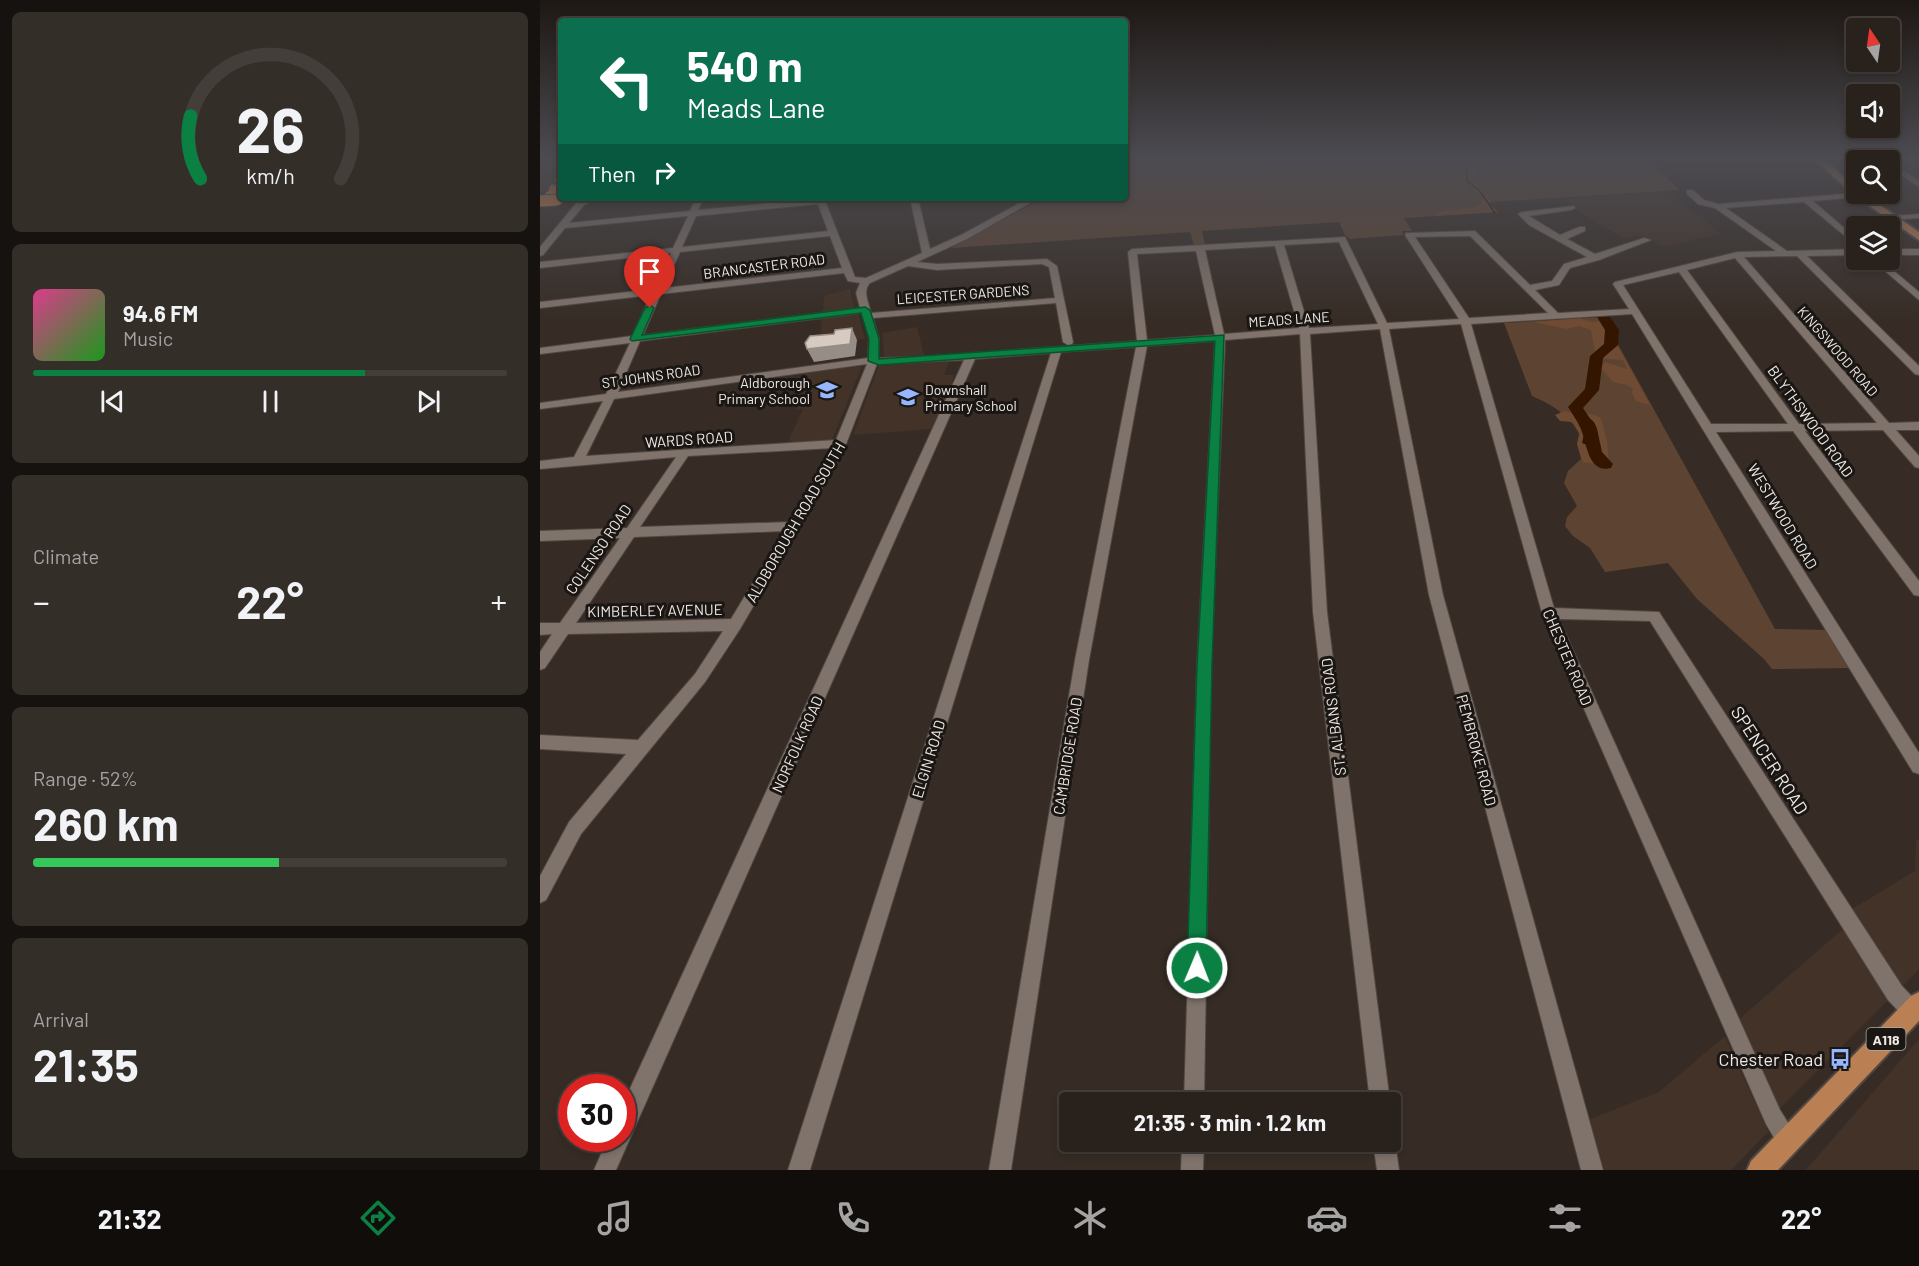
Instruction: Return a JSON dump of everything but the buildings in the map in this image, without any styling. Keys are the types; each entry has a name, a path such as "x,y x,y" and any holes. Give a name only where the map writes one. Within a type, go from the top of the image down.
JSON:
{"main road":[{"path":"1900,224 1919,237"},
{"name":"A118","path":"1760,1170 1916,1008"}],"street":[{"path":"540,253 574,213"},
{"path":"578,461 610,397 693,213"},
{"path":"564,226 697,213"},
{"path":"826,213 851,279 867,281 971,234 1009,213"},
{"path":"917,213 927,254"},
{"path":"1533,213 1522,214 1532,223 1596,258"},
{"path":"1727,213 1785,254"},
{"path":"1822,213 1846,234"},
{"path":"1900,217 1919,216"},
{"path":"1561,238 1582,229"},
{"name":"CHESTER ROAD","path":"1529,288 1470,232 1409,235 1465,321 1549,613 1773,1117 1788,1140"},
{"path":"540,265 834,233"},
{"name":"PEMBROKE ROAD","path":"1279,243 1342,240 1384,326 1436,595 1592,1170"},
{"path":"1194,1092 1204,666 1220,337 1200,247 1279,243"},
{"name":"ST. ALBANS ROAD","path":"1279,243 1305,331 1320,612 1379,1092"},
{"name":"CAMBRIDGE ROAD","path":"1000,1170 1084,648 1142,344 1132,252 1200,247"},
{"path":"1529,288 1557,283 1562,278 1564,268 1622,249"},
{"path":"1681,268 1737,255 1846,252"},
{"path":"1900,252 1919,252"},
{"path":"1800,254 1919,372"},
{"name":"KINGSWOOD ROAD","path":"1737,255 1919,464"},
{"path":"907,263 938,267 1044,261 1053,266 1060,300 1062,345"},
{"name":"WESTWOOD ROAD","path":"1681,268 1618,284 1710,428 1845,652 1919,767"},
{"name":"BLYTHSWOOD ROAD","path":"1681,268 1919,591"},
{"name":"BRANCASTER ROAD","path":"540,305 848,270"},
{"path":"1888,270 1919,297"},
{"name":"ALDBOROUGH ROAD SOUTH","path":"540,894 575,828 696,684 735,625 841,444 873,361 874,339 860,288 867,281"},
{"path":"1529,288 1556,316"},
{"name":"LEICESTER GARDENS","path":"540,351 866,313 1060,300"},
{"name":"MEADS LANE","path":"873,361 971,356 1062,345 1142,344 1305,331 1636,311"},
{"name":"ELGIN ROAD","path":"799,1170 1062,345"},
{"name":"NORFOLK ROAD","path":"636,1100 971,356"},
{"name":"ST JOHNS ROAD","path":"540,406 873,361"},
{"path":"1710,428 1919,426"},
{"name":"WARDS ROAD","path":"540,465 841,444"},
{"name":"COLENSO ROAD","path":"540,664 684,454"},
{"path":"540,536 794,526"},
{"name":"SPENCER ROAD","path":"1549,613 1654,616 1895,993 1916,1008"},
{"name":"KIMBERLEY AVENUE","path":"540,629 735,625"},
{"path":"540,742 643,748"},
{"path":"605,1170 613,1152"},
{"path":"1192,1152 1192,1170"},
{"path":"1385,1152 1388,1170"}],"shaded area":[{"path":"1016,213 1489,213 1404,218 1412,231 1402,231 1403,235 1350,239 1345,235 1339,222 1202,231 1205,244 1194,245 1190,232 951,248"},
{"path":"1437,213 1488,213 1434,216"},
{"path":"1581,213 1695,213 1721,234 1662,247 1648,238 1636,235 1624,238"},
{"path":"850,289 854,308 823,312 824,296"},
{"path":"858,313 865,339 819,344 822,317"},
{"path":"1601,317 1775,629 1826,630 1849,668 1772,669 1764,659 1697,599 1668,563 1605,572 1590,548 1573,536 1565,526 1567,517 1577,506 1564,483 1568,471 1581,459 1577,444 1579,433 1558,410 1532,396 1504,323"},
{"path":"1580,318 1590,322 1604,321 1650,405 1636,401 1632,393 1633,389 1613,382 1601,368 1605,362 1627,369 1623,360 1606,359 1595,352 1591,330 1579,326 1567,329 1534,322"},
{"path":"917,327 924,355 884,358 882,333"},
{"name":"Downshall Primary School","path":"950,360 944,375 954,375 942,420 934,422 931,429 853,435 879,365"},
{"path":"862,366 832,440 787,444 803,409 797,409 805,373"},
{"path":"1564,411 1601,418 1607,441 1609,466 1583,462 1577,444 1580,435 1573,422 1560,421 1555,415"},
{"path":"1578,417 1592,420 1596,427 1598,442 1587,445 1582,443 1585,430"},
{"path":"1919,839 1919,969 1901,988 1852,909 1915,871 1916,840"},
{"path":"1844,928 1889,999 1777,1111 1738,1020"},
{"path":"1725,1036 1768,1132 1731,1170 1604,1170 1590,1119 1659,1092"},
{"path":"1919,1039 1919,1170 1806,1170"}],"waterway":[{"path":"1603,317 1612,330 1611,345 1597,356 1592,390 1575,407 1589,429 1595,454 1605,464"}],"place":[{"name":"Aldborough Primary School","path":"827,390"},
{"name":"Downshall Primary School","path":"908,397"},
{"name":"Chester Road","path":"1840,1059"}],"route":[{"path":"650,308 635,339 865,310 874,339 873,361 879,362 1220,337 1204,666 1197,968"}]}
